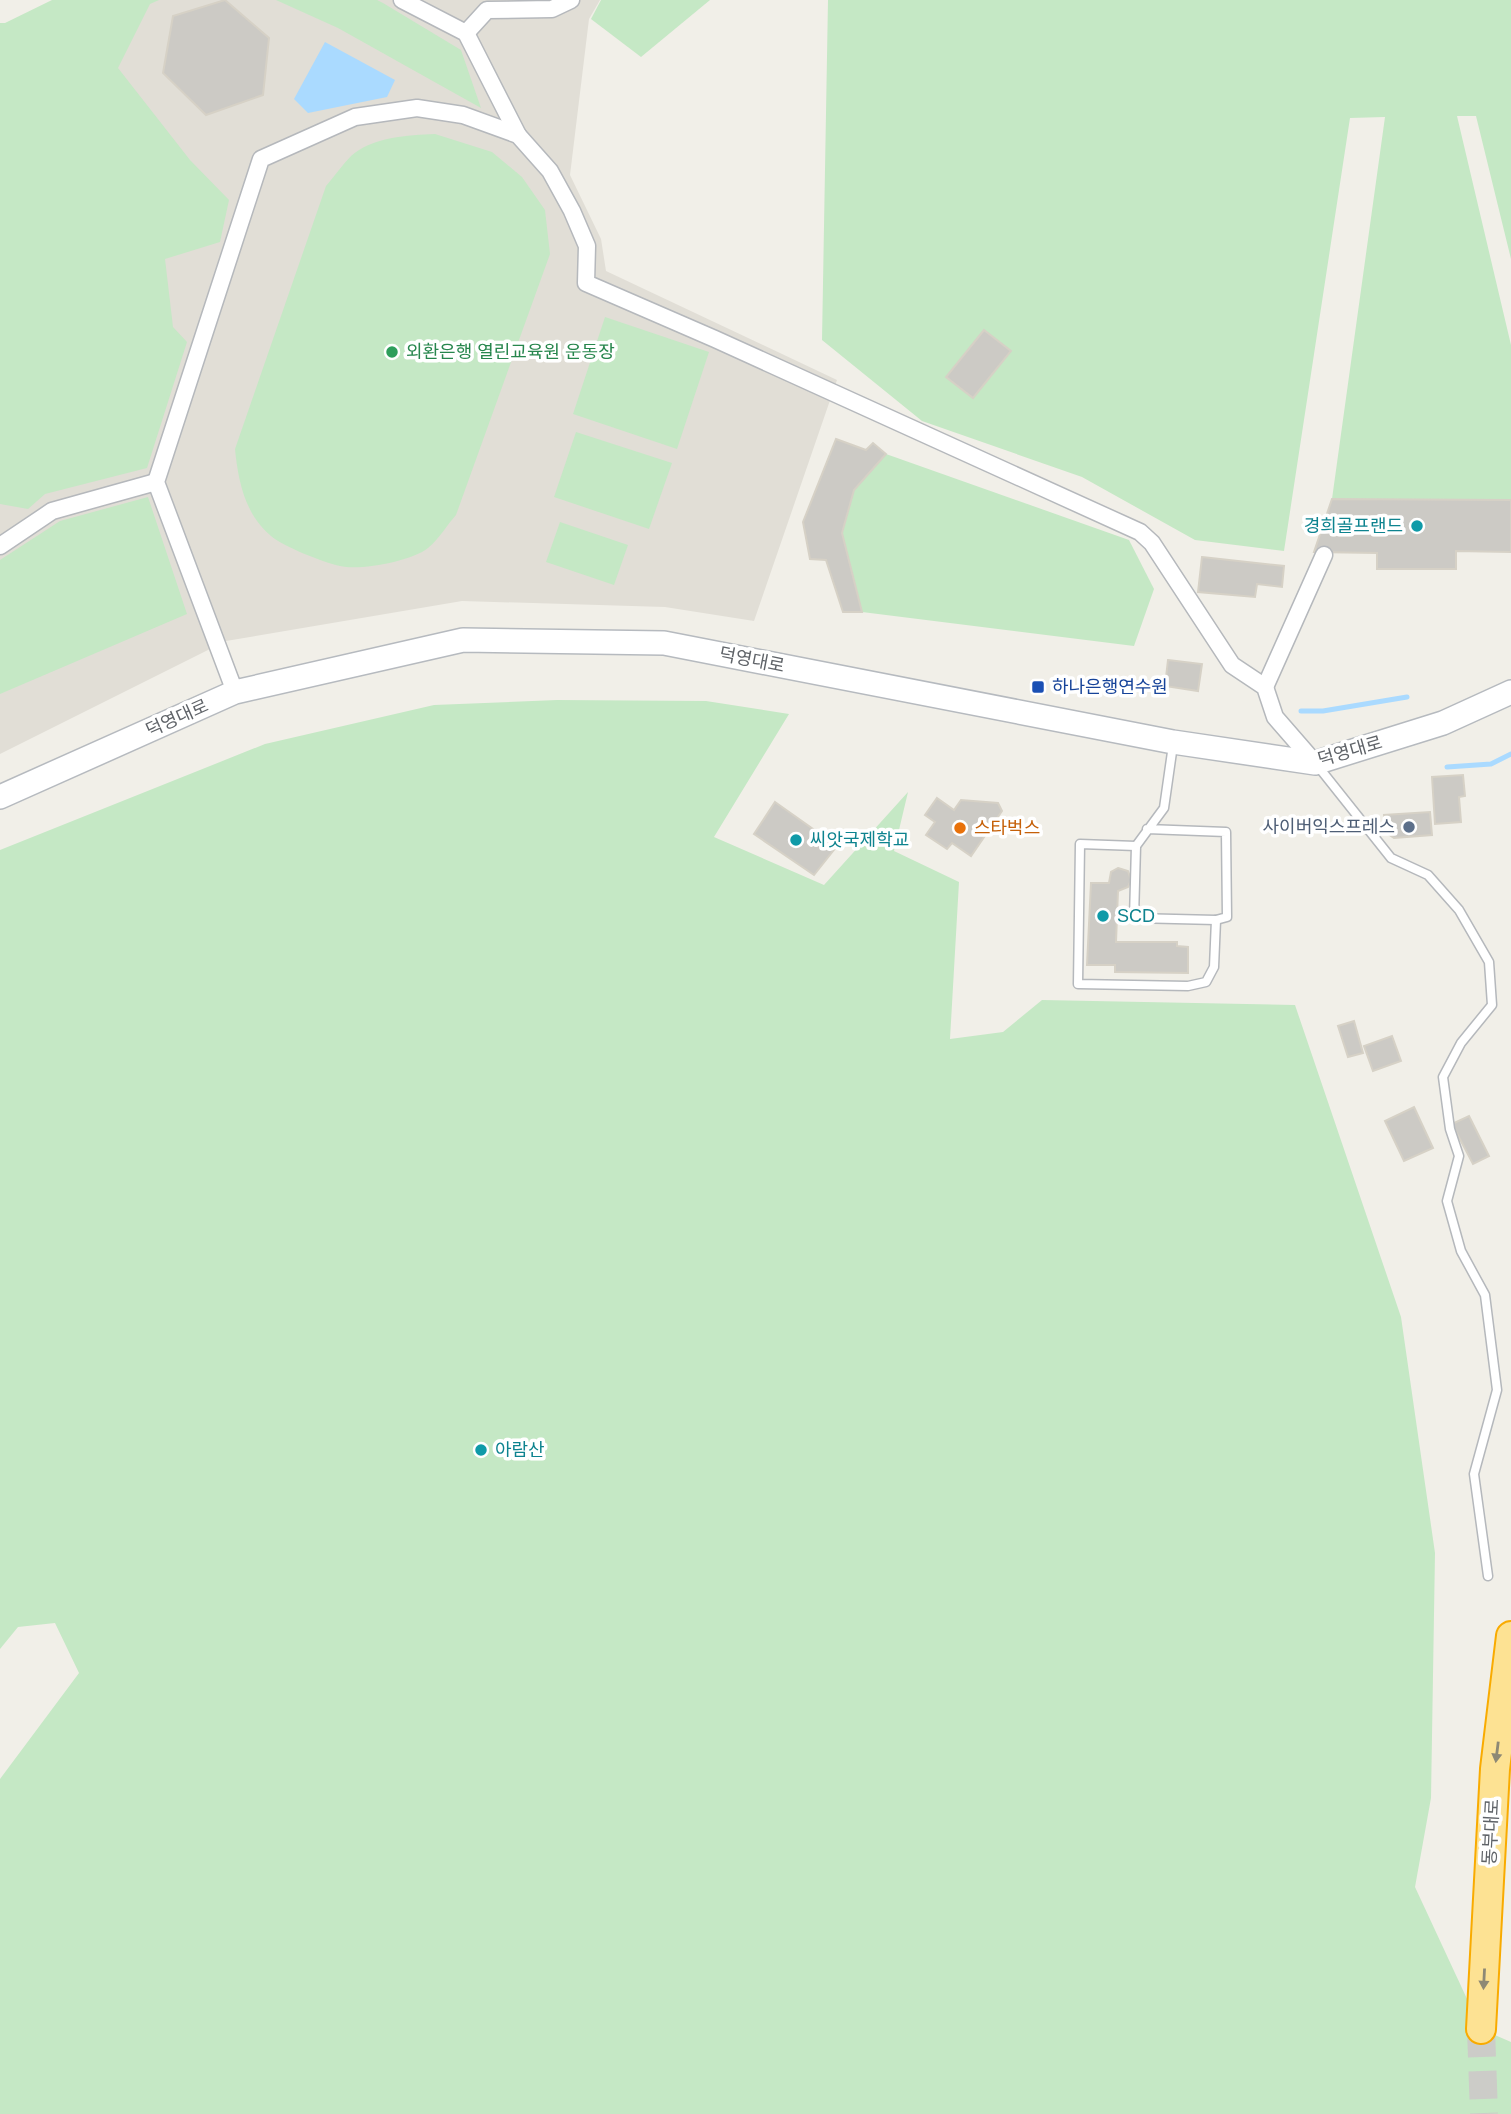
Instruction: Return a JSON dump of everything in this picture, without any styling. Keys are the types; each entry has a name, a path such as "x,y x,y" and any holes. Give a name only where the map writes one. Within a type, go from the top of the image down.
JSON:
{"highway":[{"name":"동부대로","path":"1481,2029 1495,1769 1511,1636"}],"main road":[{"name":"덕영대로","path":"0,797 235,692 463,640 664,643 1173,742 1315,763 1443,723 1511,692"}],"street":[{"path":"402,0 466,33 518,135 550,171 572,211 587,246 586,283 728,344 1140,532 1152,544 1232,665 1265,687 1275,717 1315,763"},
{"path":"466,33 487,10 552,9 570,0"},
{"path":"235,692 156,482 261,159 355,117 417,108 463,115 518,135"},
{"path":"0,546 52,511 156,482"},
{"path":"1265,687 1324,555"}],"lane":[{"path":"1147,829 1226,832 1227,917 1216,920 1134,918 1136,846 1147,829 1164,808 1173,742"},
{"path":"1315,763 1391,858 1428,875 1459,910 1489,962 1492,1005 1461,1043 1443,1077 1450,1129 1459,1156 1447,1201 1461,1251 1485,1295 1497,1390 1474,1475 1488,1576"},
{"path":"1136,846 1080,844 1078,984 1188,986 1206,982 1214,967 1216,920"}],"shaded area":[{"path":"156,0 600,0 589,19 570,175 601,239 606,271 837,380 754,621 665,607 462,601 226,641 0,754 0,503 172,327 164,258 188,160 116,67 148,3"}],"green space":[{"path":"52,0 159,0 150,4 118,68 190,160 229,200 220,242 165,259 173,327 187,342 147,468 45,494 28,509 0,504 0,23"},
{"path":"276,0 377,0 383,3 461,50 481,108 338,28"},
{"path":"601,0 710,0 641,57 591,19"},
{"path":"828,0 1511,0 1511,259 1476,116 1457,116 1511,345 1511,500 1332,499 1385,117 1350,118 1284,551 1195,540 1082,477 922,421 822,340"},
{"name":"외환은행 열린교육원 운동장","path":"435,134 492,152 522,177 545,210 550,254 456,515 436,540 420,553 372,566 340,566 284,544 262,528 244,496 235,449 326,186 351,156 369,145 402,136"},
{"path":"605,317 709,352 677,449 573,414"},
{"path":"576,432 672,463 649,529 554,497"},
{"path":"886,454 1129,540 1154,589 1134,646 862,612 842,533 854,490"},
{"path":"148,497 187,614 0,694 0,560 60,521"},
{"path":"560,522 628,545 614,585 546,562"},
{"path":"557,700 706,701 789,714 714,837 824,885 908,792 894,851 959,882 950,1039 1003,1032 1042,1000 1295,1005 1401,1317 1435,1553 1431,1798 1415,1887 1481,2029 1511,2042 1511,2114 0,2114 0,1779 79,1673 55,1623 18,1627 0,1649 0,850 265,744 434,705"}],"water":[{"path":"325,42 395,80 387,97 308,113 294,99"}],"building":[{"path":"225,0 269,38 263,95 206,115 163,73 173,16"},
{"path":"984,330 1011,351 973,398 946,377"},
{"path":"836,439 866,450 873,443 886,454 854,490 842,533 862,612 843,612 826,560 810,559 803,522"},
{"name":"경희골프랜드","path":"1332,499 1511,500 1511,552 1456,551 1456,569 1377,569 1377,553 1314,552"},
{"path":"1202,557 1284,566 1282,587 1257,584 1255,597 1198,592"},
{"path":"1168,660 1202,664 1198,691 1165,686"},
{"path":"1463,775 1465,796 1459,797 1461,822 1435,824 1432,777"},
{"name":"스타벅스","path":"937,798 954,810 961,800 998,803 1002,811 971,856 952,843 947,849 926,835 935,822 925,815"},
{"name":"씨앗국제학교","path":"775,802 837,846 814,875 754,834"},
{"path":"1430,812 1432,835 1394,838 1385,832 1384,815"},
{"name":"SCD","path":"1118,868 1128,871 1131,880 1128,887 1118,891 1116,942 1177,942 1177,946 1188,947 1188,973 1115,972 1115,965 1087,965 1091,883 1109,883 1111,872"},
{"path":"1354,1021 1363,1053 1348,1057 1338,1026"},
{"path":"1392,1036 1401,1061 1373,1071 1364,1046"},
{"path":"1414,1107 1433,1148 1404,1161 1385,1121"},
{"path":"1469,1116 1489,1156 1473,1164 1452,1124"}],"waterway":[{"path":"1301,711 1323,711 1407,697"},
{"path":"1447,767 1491,764 1511,754"}],"tunnel":[{"path":"1481,2029 1484,2114"}],"place":[{"name":"외환은행 열린교육원 운동장","path":"392,352"},
{"name":"경희골프랜드","path":"1417,526"},
{"name":"하나은행연수원","path":"1038,687"},
{"name":"사이버익스프레스","path":"1409,827"},
{"name":"스타벅스","path":"960,828"},
{"name":"씨앗국제학교","path":"796,840"},
{"name":"SCD","path":"1103,916"},
{"name":"아람산","path":"481,1450"}]}
